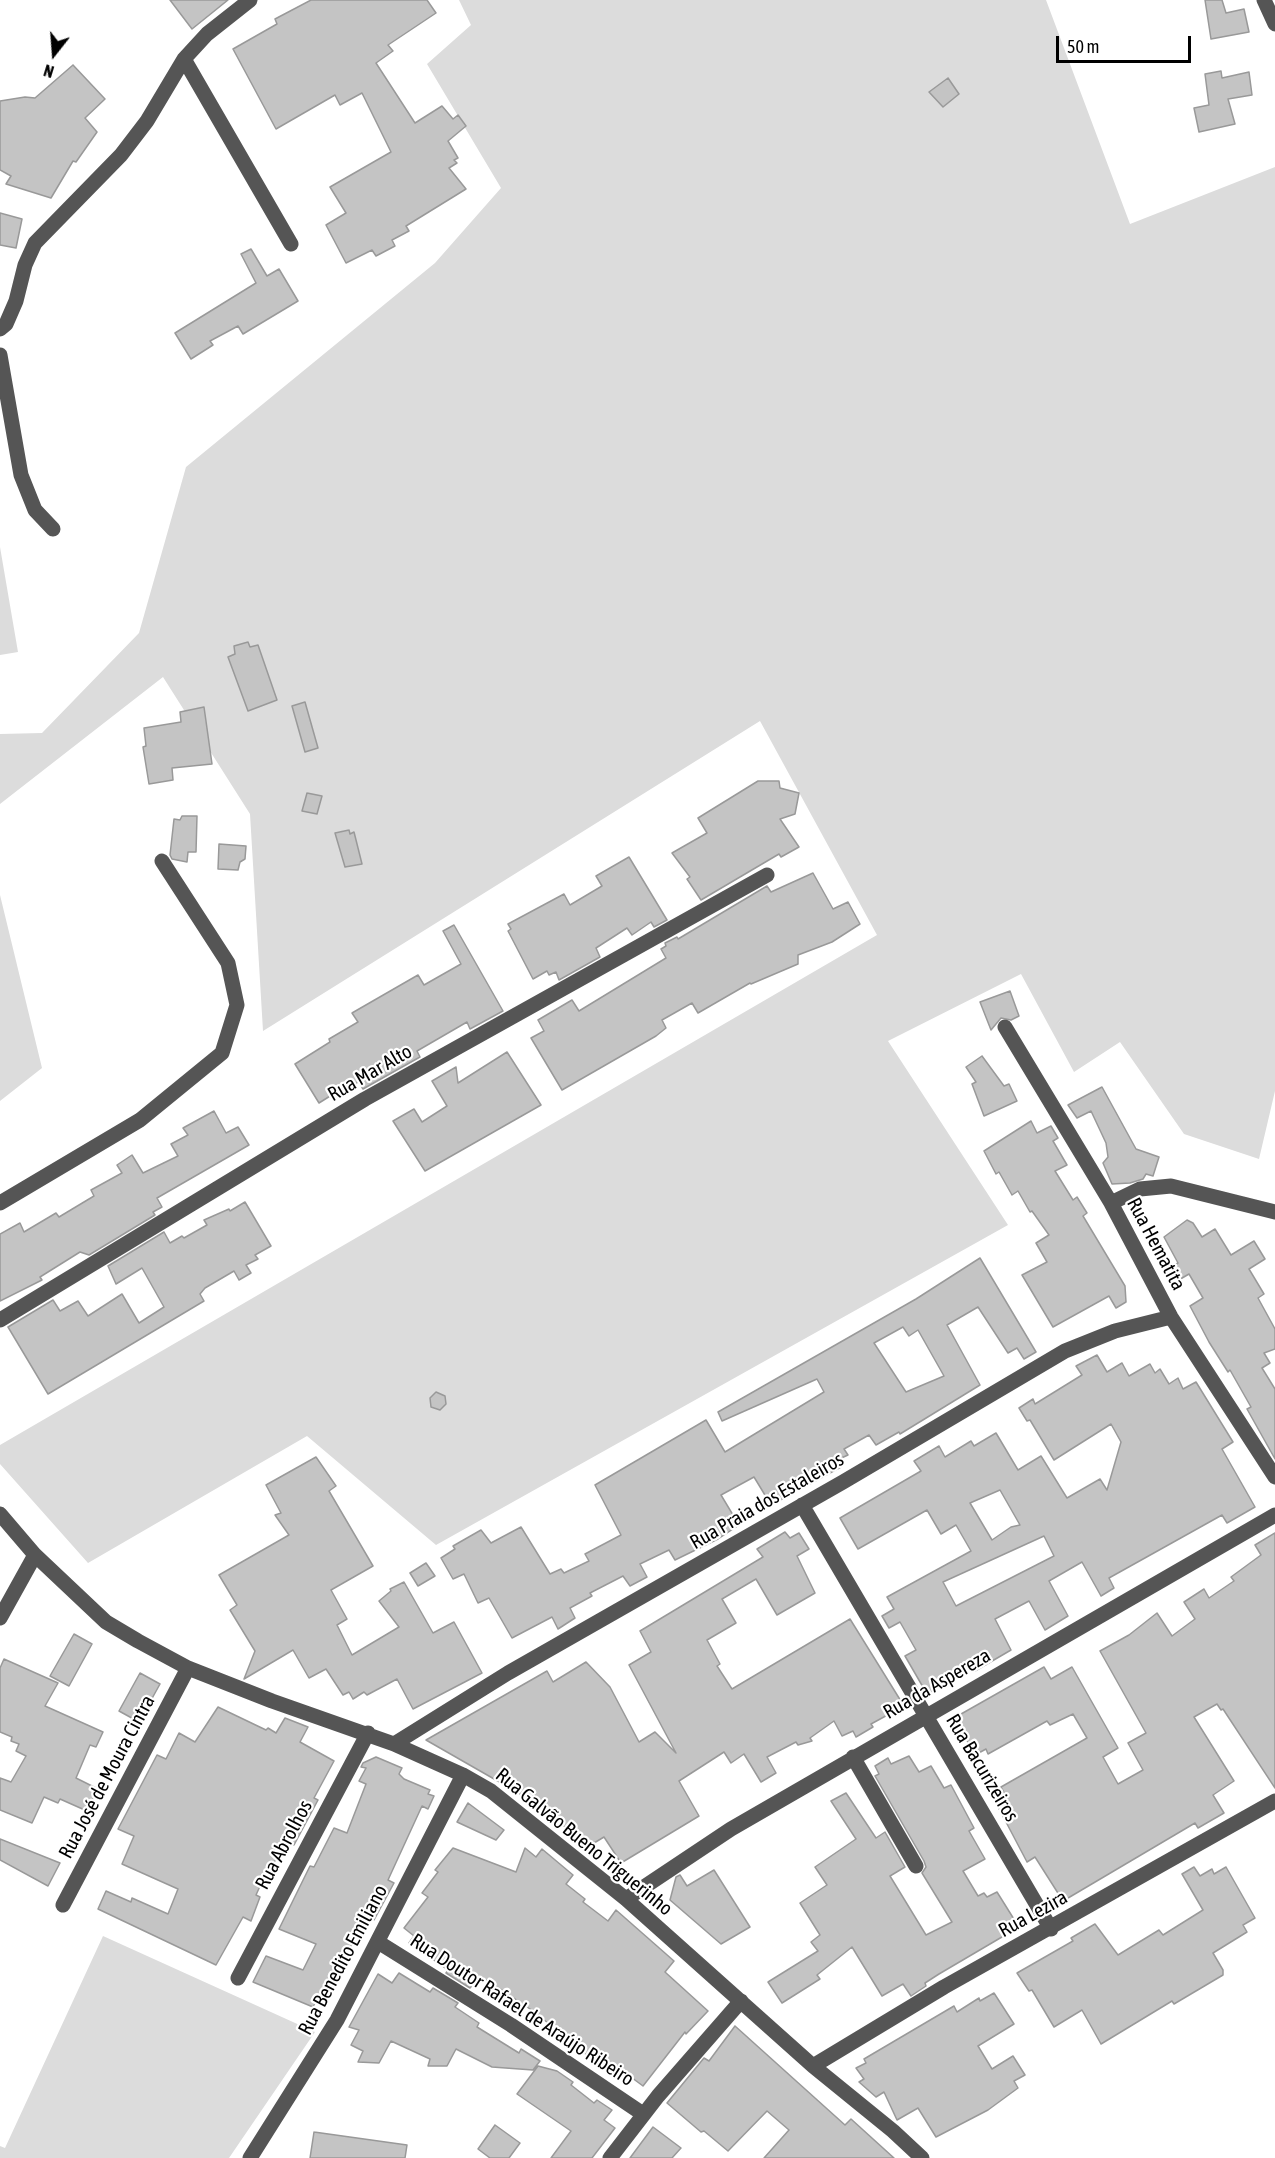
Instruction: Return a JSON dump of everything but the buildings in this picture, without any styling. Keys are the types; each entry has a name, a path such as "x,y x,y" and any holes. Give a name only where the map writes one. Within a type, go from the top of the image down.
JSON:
{"street":[{"path":"0,329 6,324 16,301 25,265 35,243 121,155 147,121 184,59 207,34 250,0"},
{"path":"1264,0 1275,24"},
{"path":"184,59 291,244"},
{"path":"0,355 21,475 35,510 53,529"},
{"path":"0,1203 140,1120 222,1053 237,1005 228,963 162,861"},
{"name":"Rua Mar Alto","path":"0,1320 365,1100 767,875"},
{"name":"Rua Hematita","path":"1005,1027 1112,1203 1171,1317 1275,1477"},
{"path":"1112,1203 1140,1188 1171,1186 1275,1212"},
{"name":"Rua Praia dos Estaleiros","path":"394,1744 508,1673 1065,1351 1115,1331 1171,1317"},
{"name":"Rua Bacurizeiros","path":"802,1505 1051,1929"},
{"name":"Rua Galvão Bueno Triguerinho","path":"0,1514 35,1555 106,1622 188,1668 272,1701 368,1733 463,1775 527,1818 626,1899 813,2066 893,2131 922,2158"},
{"name":"Rua da Aspereza","path":"626,1899 731,1829 1275,1515"},
{"path":"0,1618 35,1555"},
{"name":"Rua José de Moura Cintra","path":"63,1905 188,1668"},
{"name":"Rua Abrolhos","path":"238,1978 368,1733"},
{"path":"853,1757 916,1866"},
{"name":"Rua Benedito Emiliano","path":"250,2158 337,2020 463,1775"},
{"name":"Rua Lezira","path":"813,2066 944,1987 1051,1929 1275,1801"},
{"name":"Rua Doutor Rafael de Araújo Ribeiro","path":"378,1942 511,2025 643,2114"},
{"name":"Rua Doutor Rafael de Araújo Ribeiro","path":"610,2158 643,2114 741,2001"}],"shaded area":[{"path":"459,0 1046,0 1130,224 1275,167 1275,1091 1259,1159 1184,1134 1120,1042 1074,1072 1021,974 888,1041 1008,1225 436,1545 307,1436 88,1563 0,1464 0,1445 877,935 760,721 263,1031 250,814 163,677 0,804 0,734 42,733 139,633 186,467 435,263 501,188 427,64 471,25"},
{"path":"0,547 18,652 0,655"},
{"path":"0,895 42,1068 0,1101"},
{"path":"103,1936 315,2032 229,2158 0,2158 0,2146 5,2148"}]}
